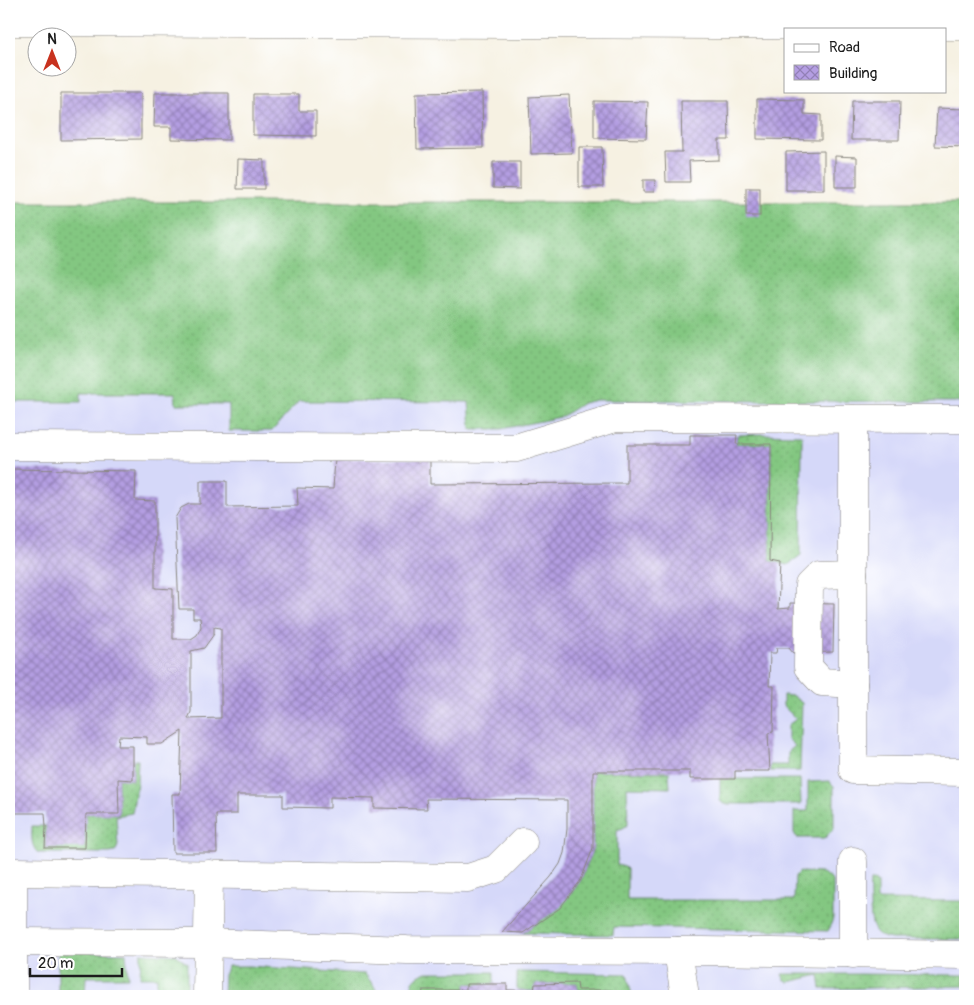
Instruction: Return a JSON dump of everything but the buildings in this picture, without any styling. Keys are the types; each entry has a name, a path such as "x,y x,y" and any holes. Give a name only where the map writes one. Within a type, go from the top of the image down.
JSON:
{"street":[{"path":"9,22 965,26"},
{"path":"9,446 516,448 616,418 965,419"},
{"path":"853,419 853,770 965,772"},
{"path":"853,574 819,575 809,585 808,667 822,682 853,684"},
{"path":"13,996 11,942 13,872 468,878 496,869 523,842"},
{"path":"853,861 853,954"},
{"path":"207,996 209,874"},
{"path":"11,942 208,943 407,950 965,955"},
{"path":"678,951 686,996"}],"shaded area":[{"path":"9,393 965,395 965,996 9,996"}],"green space":[{"path":"9,202 965,202 965,402 596,400 583,403 561,417 501,429 471,429 469,402 299,401 272,431 229,431 229,404 176,404 175,393 81,393 81,402 9,402"},
{"path":"737,435 802,435 801,555 788,565 770,561 771,444 736,444"},
{"path":"783,695 793,696 802,703 800,771 770,771 770,765 788,765 788,752 795,746 788,739 788,725 796,719 783,706"},
{"path":"133,760 138,760 137,783 132,813 116,816 118,846 115,852 38,853 35,850 32,826 46,826 45,848 84,847 86,814 119,814 118,779 133,780"},
{"path":"593,771 669,772 670,788 627,787 628,825 617,830 617,865 627,869 627,900 794,900 795,876 800,872 823,873 831,879 833,884 833,918 828,931 614,927 613,935 523,933 559,908 581,880 593,848"},
{"path":"720,779 800,779 801,804 724,804 720,801"},
{"path":"829,781 834,786 834,828 825,838 797,838 794,833 794,811 808,811 808,782"},
{"path":"874,880 877,882 877,900 965,901 965,939 892,939 880,935 876,932 871,918 870,881"},
{"path":"58,952 126,953 128,977 86,977 85,996 58,996"},
{"path":"141,953 177,955 187,962 187,996 157,996 157,977 140,977"},
{"path":"228,966 365,974 379,996 223,996 224,975"},
{"path":"427,972 494,972 494,984 466,984 466,990 423,990 422,996 411,996 416,978"},
{"path":"517,972 627,974 632,996 612,996 612,990 578,990 577,983 535,984 534,991 517,990"},
{"path":"782,974 965,975 965,986 821,989 819,975 789,982 784,979"}]}
